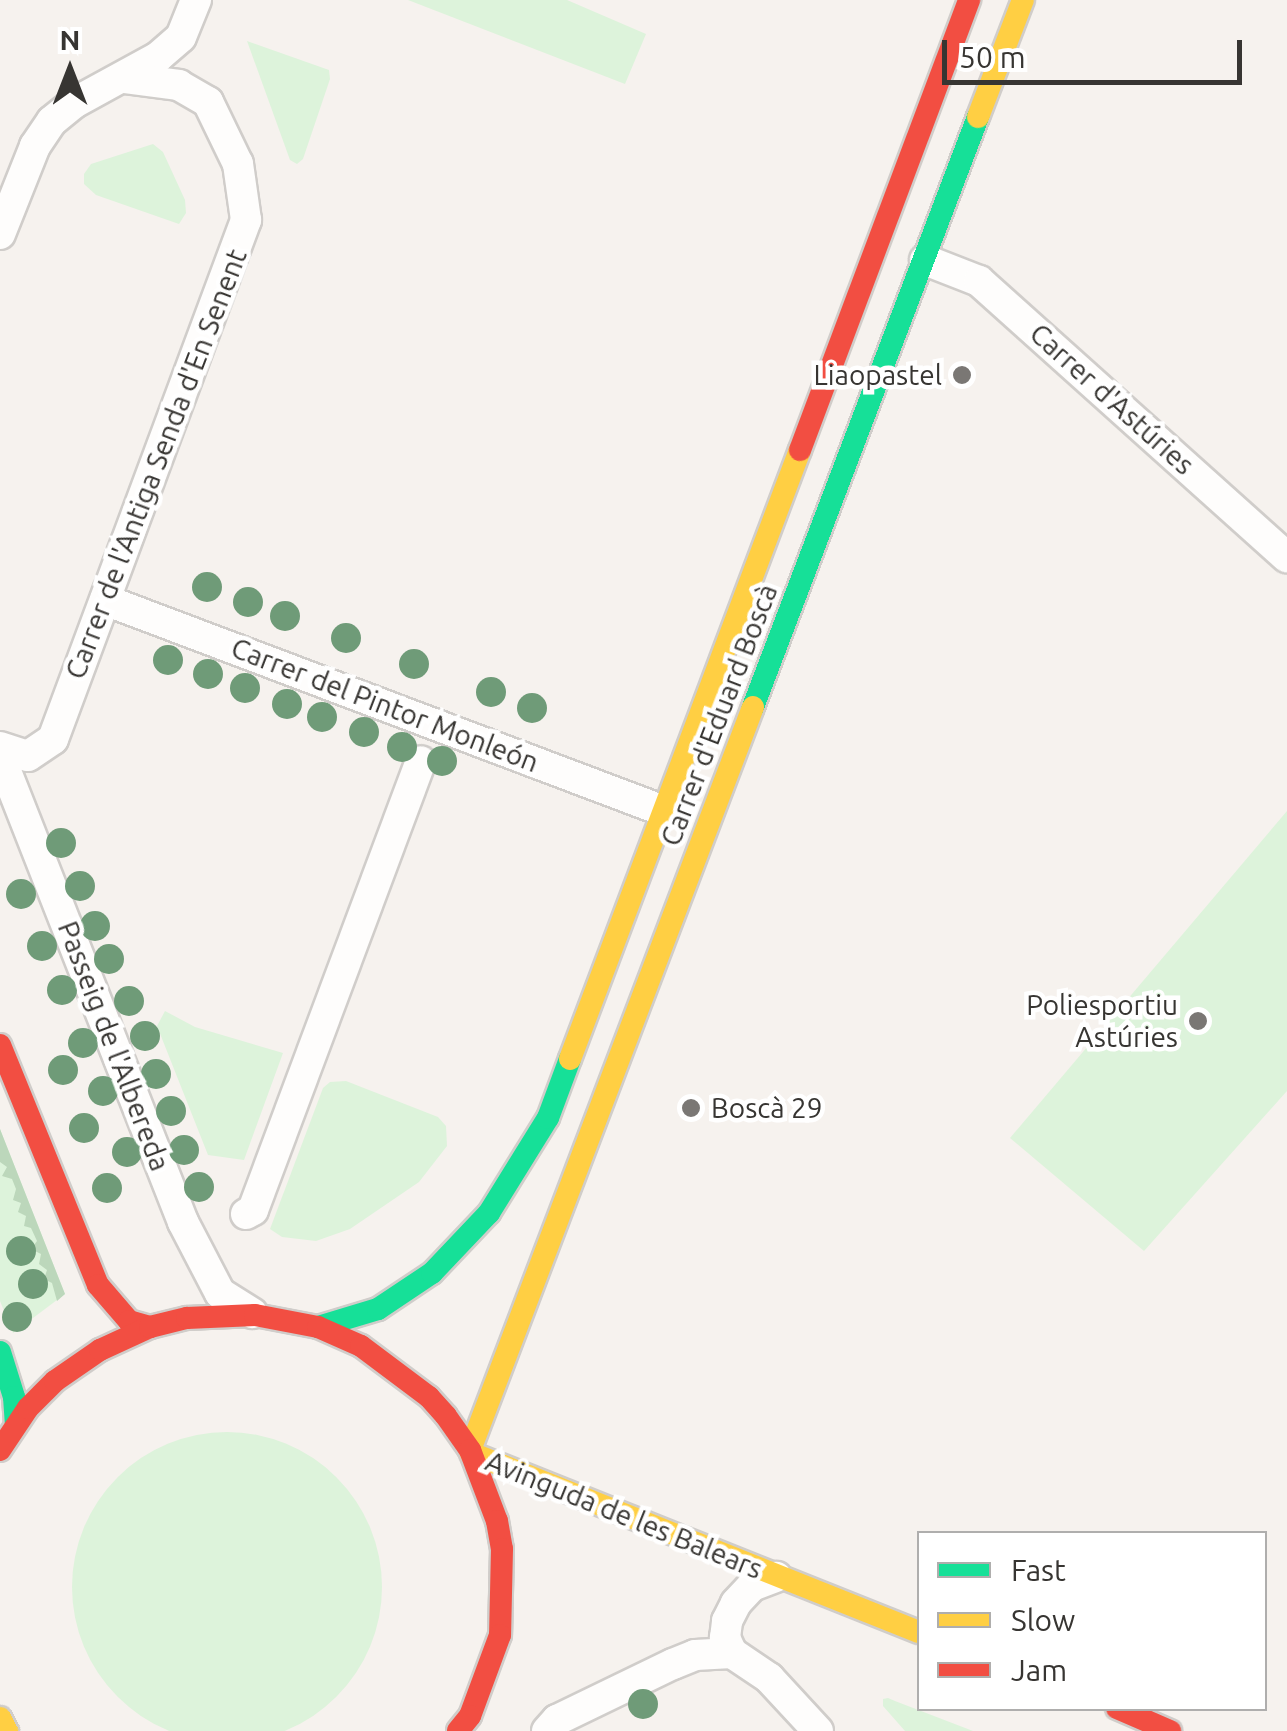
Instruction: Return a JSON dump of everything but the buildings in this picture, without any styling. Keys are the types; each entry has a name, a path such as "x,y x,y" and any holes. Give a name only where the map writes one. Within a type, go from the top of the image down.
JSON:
{"main road":[{"name":"Carrer d'Eduard Boscà","path":"318,1327 378,1309 432,1274 489,1213 548,1118 970,0"},
{"name":"Carrer d'Eduard Boscà","path":"470,1452 1023,0"},
{"path":"0,1045 98,1286 129,1321 150,1327"},
{"path":"0,1450 16,1424 56,1381 100,1350 150,1327 187,1318 255,1315 318,1327 390,1365 429,1397 470,1452 489,1494 502,1549 500,1635 470,1716 458,1731"},
{"path":"0,1352 14,1397 16,1424"},
{"name":"Avinguda de les Balears","path":"470,1452 917,1631"},
{"path":"0,1718 7,1731"},
{"path":"1127,1719 1170,1731"}],"street":[{"path":"0,234 35,146 52,121 74,102 125,78 181,37 196,0"},
{"name":"Carrer de l'Antiga Senda d'En Senent","path":"0,747 28,756 42,751 53,740 246,220 238,164 208,102 179,84 125,78"},
{"name":"Carrer d'Astúries","path":"925,260 980,281 1287,557"},
{"name":"Carrer del Pintor Monleón","path":"106,600 664,811"},
{"name":"Passeig de l'Albereda","path":"0,756 183,1222 220,1293 232,1305 255,1315"},
{"name":"Carrer del Pintor Monleón","path":"246,1214 253,1210 421,761"},
{"name":"Avinguda de les Balears","path":"732,1653 726,1638 727,1620 736,1603 752,1586 776,1576"},
{"path":"548,1731 558,1720 673,1664 695,1655 732,1653 769,1678 818,1731"}],"green space":[{"path":"408,0 567,0 646,34 625,84"},
{"path":"247,41 329,70 330,79 303,159 297,164 290,160"},
{"path":"153,144 163,152 185,200 186,213 179,224 96,195 84,184 84,174 91,164"},
{"name":"Poliesportiu Astúries","path":"1287,811 1287,1091 1144,1251 1010,1138"},
{"path":"165,1011 195,1027 283,1053 244,1160 208,1155 157,1026"},
{"path":"346,1081 438,1117 446,1126 447,1146 419,1182 350,1229 316,1241 282,1237 270,1229 323,1088 330,1082"},
{"path":"0,1129 65,1294 13,1333 0,1301"},
{"path":"0,1129 65,1294 57,1301 52,1283 44,1279 47,1270 39,1264 41,1254 31,1249 37,1241 31,1228 24,1226 26,1216 18,1212 21,1203 13,1200 16,1189 12,1179 2,1176 7,1167 0,1162"},
{"path":"197,1435 257,1435 313,1458 337,1477 356,1501 379,1557 379,1617 356,1673 337,1697 313,1716 280,1732 174,1732 141,1716 117,1697 98,1673 75,1617 75,1557 98,1501 117,1477 141,1458"},
{"path":"883,1699 973,1731 905,1731 883,1706"}],"traffic: fast":[{"path":"753,707 978,117"},
{"path":"318,1327 378,1309 432,1273 489,1213 548,1118 570,1059"},
{"path":"0,1352 14,1397 16,1424"}],"traffic: slow":[{"path":"978,117 1023,0"},
{"path":"570,1059 800,450"},
{"path":"470,1450 753,707"},
{"path":"471,1453 917,1631"},
{"path":"0,1718 7,1731"}],"traffic: jam":[{"path":"800,450 969,0"},
{"path":"0,1045 98,1285 129,1321 150,1327"},
{"path":"0,1450 28,1408 55,1381 100,1350 150,1327 187,1318 255,1315 318,1327 361,1346 429,1397 446,1416 470,1450 497,1521 502,1549 500,1635 470,1716 458,1731"},
{"path":"1124,1711 1170,1731"}],"place":[{"name":"Liaopastel","path":"962,375"},
{"name":"Poliesportiu Astúries","path":"1198,1021"},
{"name":"Boscà 29","path":"691,1108"}]}
